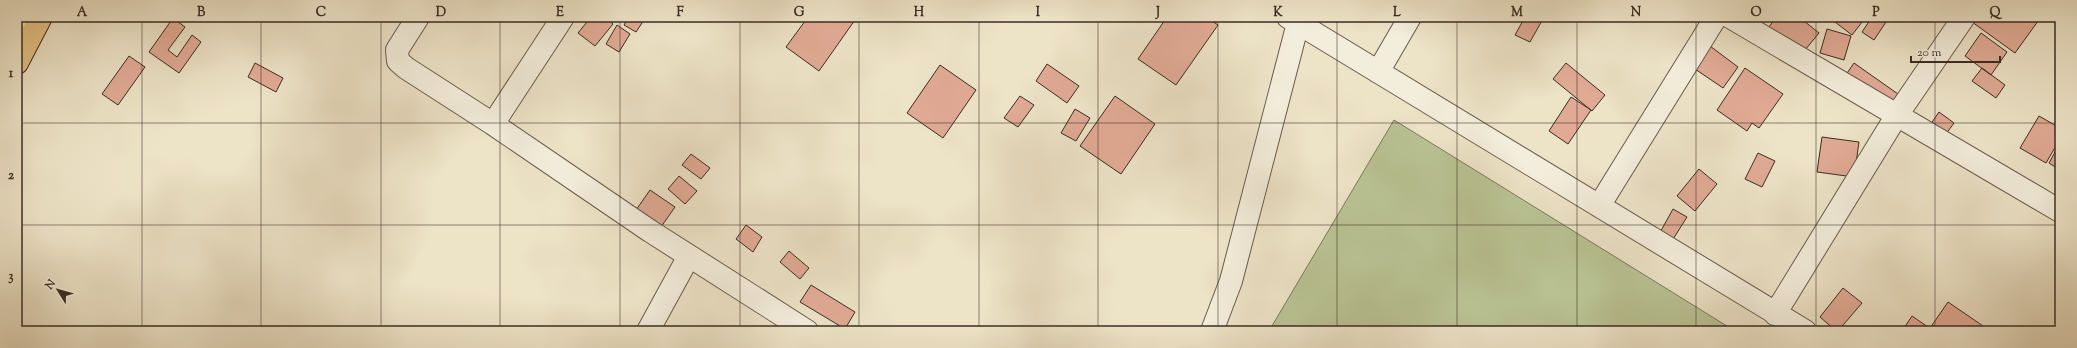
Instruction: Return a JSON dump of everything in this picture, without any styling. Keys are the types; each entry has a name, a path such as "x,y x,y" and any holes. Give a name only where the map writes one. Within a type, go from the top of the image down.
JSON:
{"main road":[{"path":"17,63 23,34 41,17"}],"street":[{"path":"418,17 397,50 398,61 406,68 493,124 689,256 807,331"},
{"path":"493,124 563,17"},
{"path":"1378,72 1410,17"},
{"path":"1598,206 1716,17"},
{"path":"1730,17 2060,211"},
{"path":"1775,314 1896,115 1964,17"},
{"path":"1212,331 1231,281 1293,20 1805,331"},
{"path":"648,331 689,256"}],"green space":[{"path":"1394,120 1735,331 1269,331"}],"building":[{"path":"591,17 605,17 613,24 595,46 578,33"},
{"path":"629,17 646,17 636,32 624,25"},
{"path":"808,17 857,17 819,71 786,47"},
{"path":"1167,17 1206,17 1218,25 1176,85 1138,59"},
{"path":"1525,17 1544,17 1530,42 1515,35"},
{"path":"1777,17 1799,17 1819,33 1800,56 1767,29"},
{"path":"1838,17 1866,17 1852,35 1835,22"},
{"path":"1872,17 1888,19 1874,40 1862,32"},
{"path":"1976,17 2041,17 2015,53 1972,22"},
{"path":"173,18 185,27 168,50 177,57 192,35 201,42 179,73 149,52"},
{"path":"617,25 630,34 619,52 606,44"},
{"path":"1827,29 1851,36 1844,60 1820,53"},
{"path":"1981,33 2007,52 1991,75 1965,56"},
{"path":"1710,46 1738,67 1723,88 1695,69"},
{"path":"129,56 145,67 118,105 102,94"},
{"path":"255,63 283,78 276,92 248,77"},
{"path":"1566,63 1605,95 1592,111 1553,79"},
{"path":"1854,63 1898,94 1887,110 1843,79"},
{"path":"1047,64 1079,86 1067,103 1036,81"},
{"path":"940,65 976,90 943,138 907,113"},
{"path":"1745,68 1783,94 1759,128 1752,123 1747,131 1717,110"},
{"path":"1982,68 2005,85 1996,98 1972,81"},
{"path":"1020,96 1034,105 1018,127 1004,118"},
{"path":"1115,96 1155,124 1121,174 1080,146"},
{"path":"1571,97 1591,110 1568,144 1549,131"},
{"path":"1075,109 1090,118 1076,141 1061,133"},
{"path":"1939,112 1954,123 1940,142 1926,131"},
{"path":"2039,116 2060,128 2060,139 2046,163 2020,148"},
{"path":"1822,137 1859,142 1854,177 1817,172"},
{"path":"2060,143 2060,170 2049,163"},
{"path":"1758,153 1775,161 1762,187 1745,179"},
{"path":"691,154 710,168 701,179 682,165"},
{"path":"1699,169 1717,184 1695,211 1677,196"},
{"path":"679,176 697,191 685,204 668,189"},
{"path":"650,190 675,207 661,227 636,210"},
{"path":"1673,209 1687,217 1670,244 1658,236"},
{"path":"746,225 762,237 753,252 736,239"},
{"path":"789,251 809,268 800,279 780,262"},
{"path":"811,285 855,312 845,329 800,302"},
{"path":"1843,288 1862,303 1838,331 1836,331 1820,317"},
{"path":"1948,302 1983,326 1980,331 1928,331"},
{"path":"1912,316 1928,327 1926,331 1902,331"}]}
